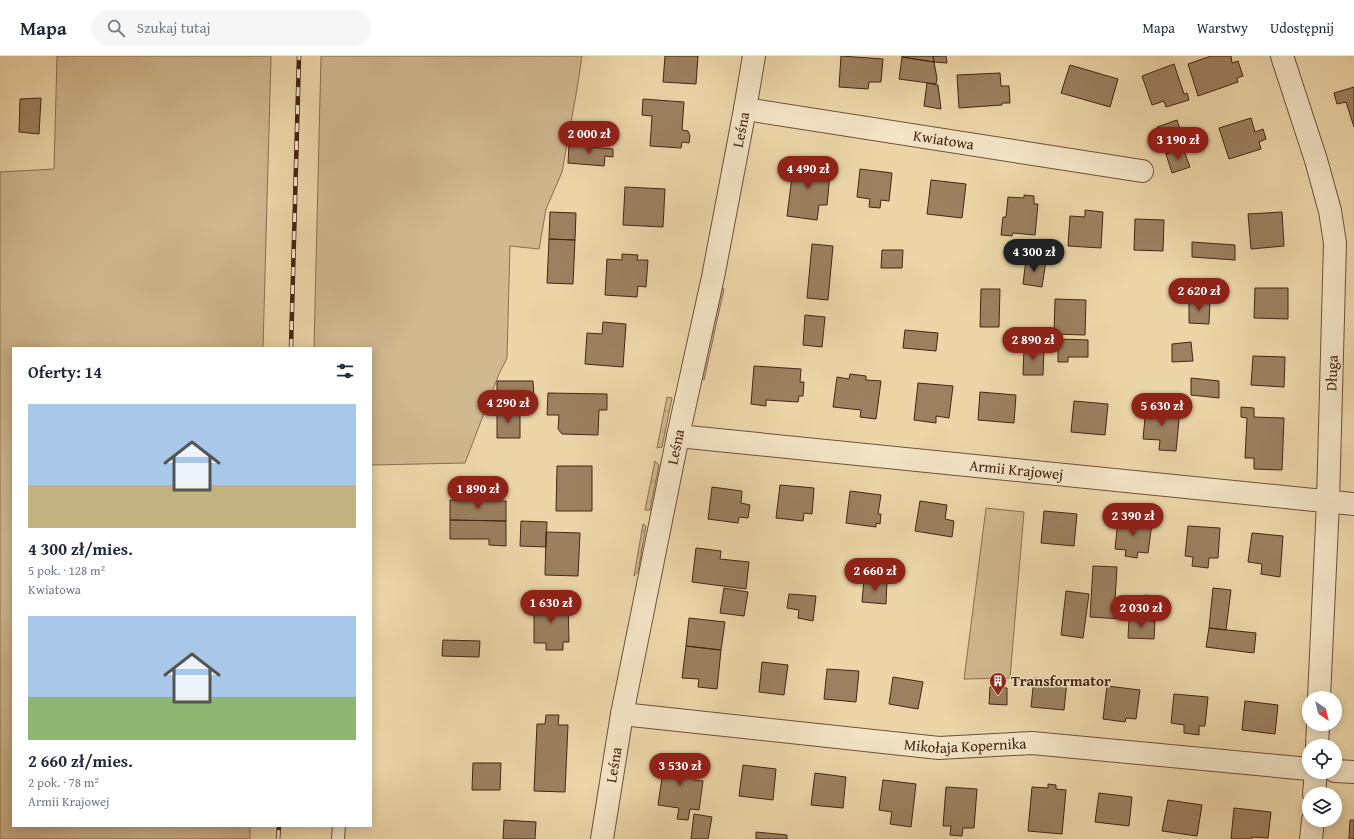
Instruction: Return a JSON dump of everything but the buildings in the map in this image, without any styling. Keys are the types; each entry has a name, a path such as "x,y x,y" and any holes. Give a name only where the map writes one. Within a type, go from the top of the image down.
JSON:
{"street":[{"name":"Leśna","path":"602,839 622,714 678,436 698,348 745,110 754,56"},
{"name":"Długa","path":"1282,56 1316,160 1330,211 1345,242 1328,502 1319,691"},
{"name":"Kwiatowa","path":"745,110 1142,171"},
{"name":"Armii Krajowej","path":"678,436 1354,504"},
{"name":"Mikołaja Kopernika","path":"622,714 940,748 1032,743 1302,768"},
{"path":"1342,771 1354,772"},
{"path":"1311,839 1312,827"}],"lane":[{"path":"338,839 339,827"}],"green space":[{"path":"57,56 271,56 263,347 12,347 12,827 250,827 250,839 0,839 0,172 54,169"},
{"path":"321,56 582,56 562,172 546,209 539,249 510,246 507,358 499,374 465,463 372,465 372,347 314,347"},
{"path":"718,287 724,289 704,380 699,378"},
{"path":"667,397 672,398 662,447 657,448"},
{"path":"655,461 659,465 650,510 645,510"},
{"path":"986,508 1024,512 1010,678 964,679"},
{"path":"643,524 646,526 638,572 634,576"}],"railway":[{"path":"291,347 299,56"},
{"path":"278,839 279,827"}],"place":[{"name":"Transformator","path":"998,696"}]}
